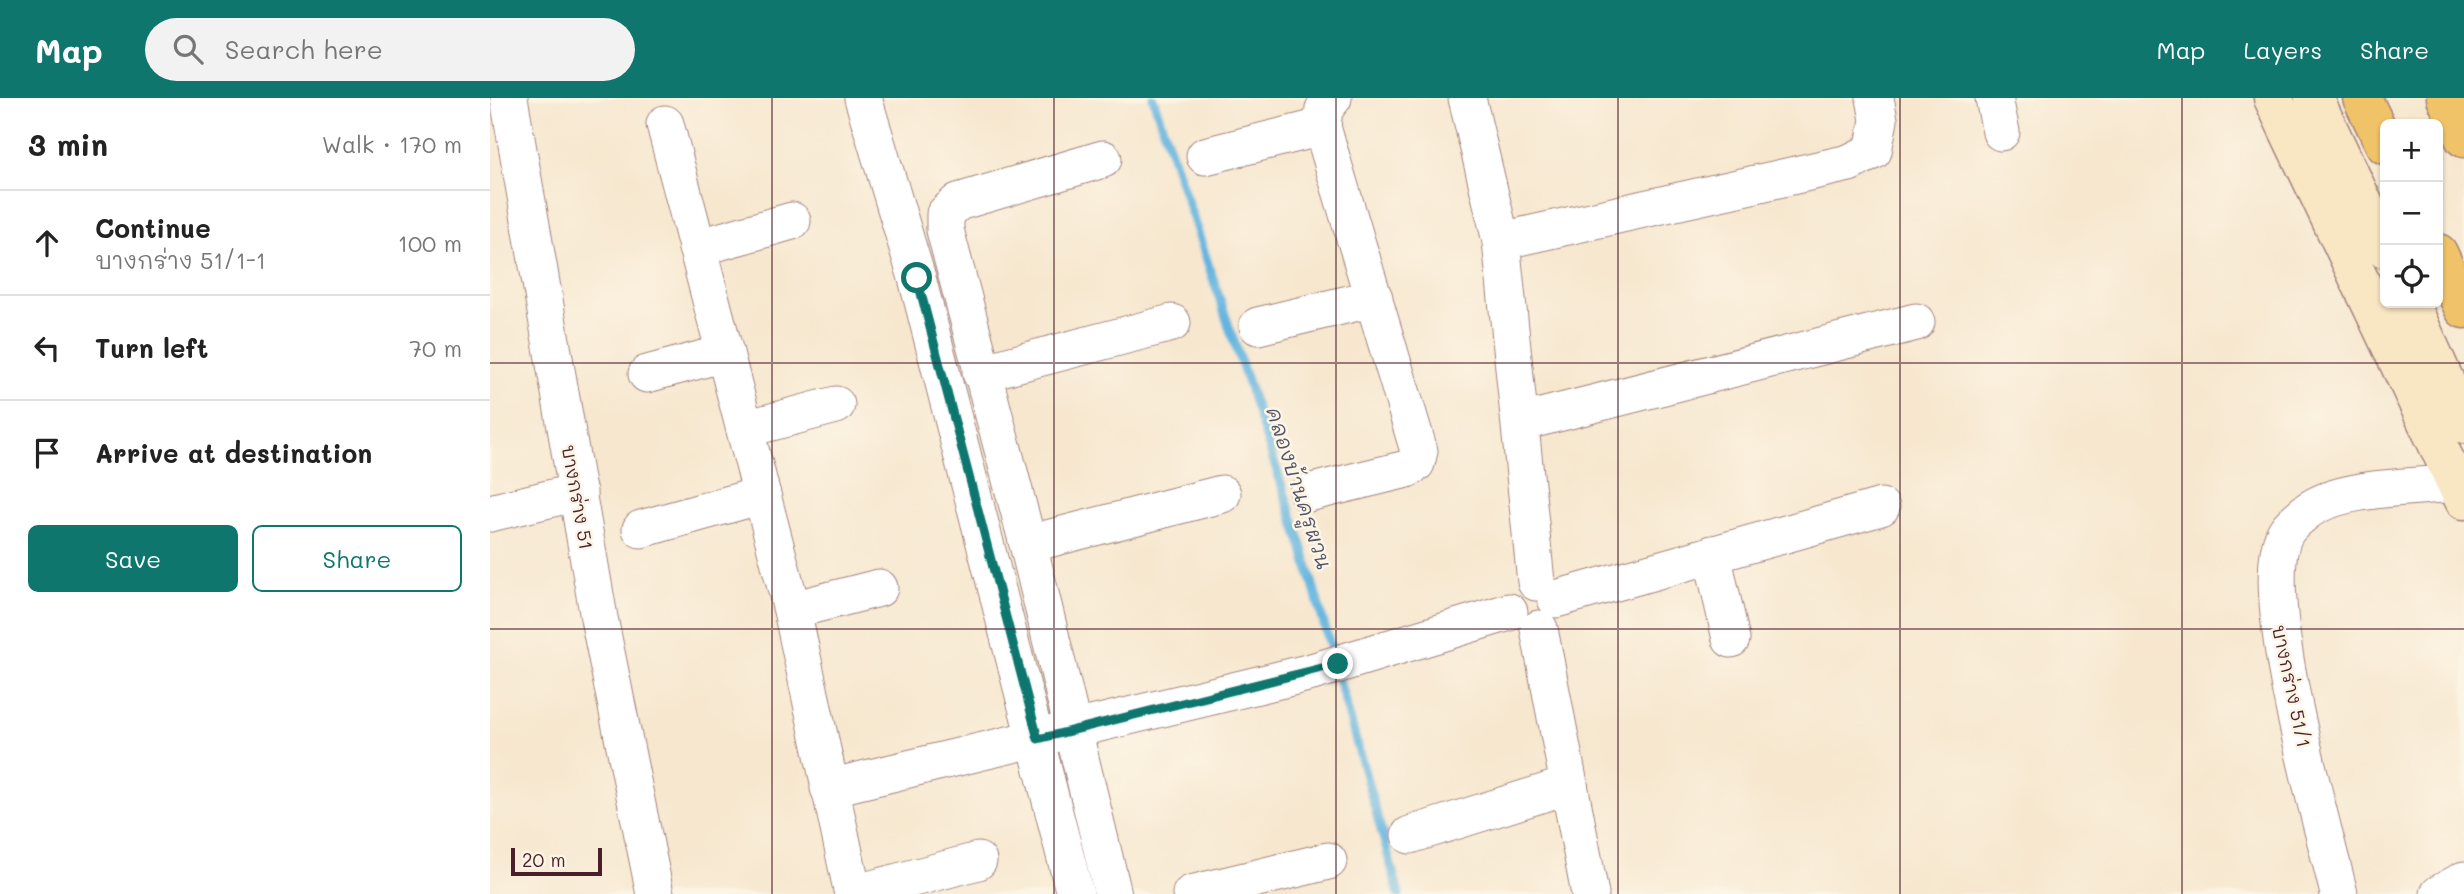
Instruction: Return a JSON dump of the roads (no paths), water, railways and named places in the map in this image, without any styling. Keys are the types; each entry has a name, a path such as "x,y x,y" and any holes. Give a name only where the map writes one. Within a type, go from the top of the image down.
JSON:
{"main road":[{"path":"2273,98 2460,491"},
{"path":"2314,98 2384,245"},
{"path":"2362,98 2380,135"},
{"path":"2446,98 2464,138"},
{"path":"2443,264 2464,309"},
{"path":"2412,308 2464,424"}],"street":[{"name":"บางกร่าง 51","path":"509,98 599,618 655,894"},
{"path":"863,98 917,278 1038,739 1075,894"},
{"path":"1468,98 1501,241 1522,422 1535,606 1590,894"},
{"path":"1501,241 1849,163 1873,151 1879,120 1875,98"},
{"path":"1205,156 1328,113 1374,298 1419,451 1416,463 1407,469 1308,493"},
{"path":"665,124 793,610 853,894 978,861"},
{"path":"1103,159 958,202 945,214 945,230 1028,544 1113,894"},
{"path":"697,248 792,220"},
{"path":"1258,326 1374,298"},
{"path":"1522,422 1916,322"},
{"path":"981,373 1172,323"},
{"path":"647,374 725,353"},
{"path":"745,429 836,405"},
{"name":"บางกร่าง 51/1","path":"2339,894 2282,651 2277,562 2286,531 2308,511 2334,497 2460,491"},
{"path":"490,513 578,492"},
{"path":"641,529 762,495"},
{"path":"1028,544 1222,495"},
{"path":"829,788 1325,668 1881,507"},
{"path":"1712,554 1731,639"},
{"path":"793,610 879,588"},
{"path":"1410,835 1569,785"},
{"path":"1191,894 1328,861"},
{"path":"2439,894 2464,880"}],"waterway":[{"name":"คลองบ้านครูผวน","path":"1153,98 1303,549 1333,656"},
{"name":"คลองบ้านครูผวน","path":"1337,673 1399,894"}]}
